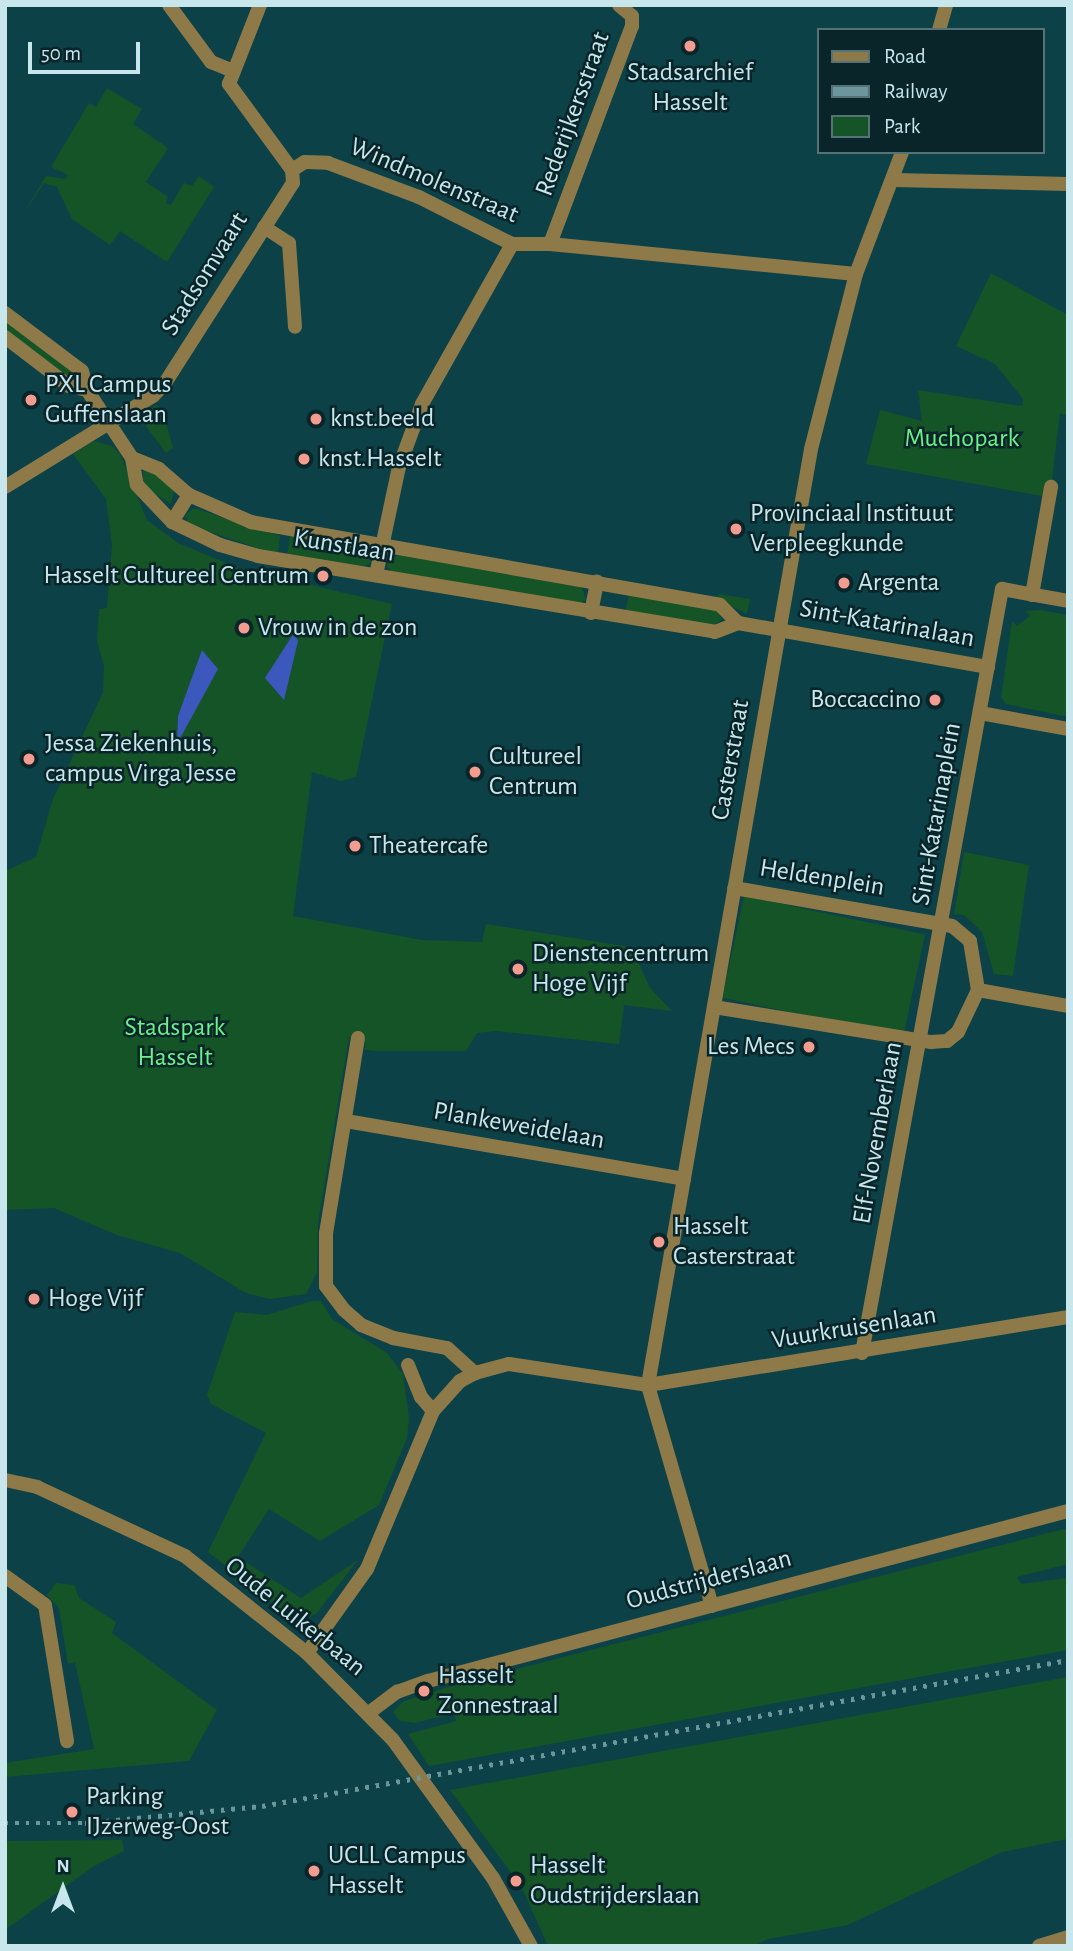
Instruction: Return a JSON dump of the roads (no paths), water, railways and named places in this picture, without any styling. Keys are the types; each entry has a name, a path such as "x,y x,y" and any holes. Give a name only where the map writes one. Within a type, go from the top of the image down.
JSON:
{"street":[{"path":"169,5 211,62 231,70"},
{"path":"260,5 231,70 232,90 292,170"},
{"name":"Rederijkersstraat","path":"551,244 632,26 632,16 619,5"},
{"path":"940,28 946,5"},
{"name":"Casterstraat","path":"648,1385 811,449 856,274 894,180 901,154"},
{"name":"Windmolenstraat","path":"292,170 304,162 328,163 419,197 512,244 551,244 856,274"},
{"name":"Stadsomvaart","path":"5,487 110,423 165,383 293,183 292,170"},
{"path":"894,180 1068,184"},
{"path":"264,227 289,243 295,327"},
{"path":"376,575 399,467 422,404 512,244"},
{"name":"Kunstlaan","path":"5,313 69,358 82,371 87,390 132,458 136,485 172,522 242,552 715,632 738,623 778,629"},
{"path":"5,337 69,386 87,390"},
{"name":"Kunstlaan","path":"132,458 159,469 189,495 251,522 381,548 597,582 720,605 738,623"},
{"path":"1032,595 1051,487"},
{"path":"172,522 189,495"},
{"path":"591,612 597,582"},
{"name":"Sint-Katarinaplein","path":"943,923 1002,589 1068,601"},
{"name":"Sint-Katarinalaan","path":"778,629 988,667"},
{"name":"Sint-Katarinaplein","path":"980,713 1068,729"},
{"name":"Heldenplein","path":"734,888 943,923"},
{"path":"714,1007 919,1040 947,1041 958,1032 978,990 970,941 943,923"},
{"name":"Elf-Novemberlaan","path":"862,1353 943,923"},
{"path":"978,990 1068,1006"},
{"path":"307,1653 367,1569 433,1411 460,1381 475,1373 447,1349 393,1338 361,1325 338,1304 326,1286 326,1233 358,1038"},
{"name":"Plankeweidelaan","path":"346,1121 684,1179"},
{"name":"Vuurkruisenlaan","path":"475,1373 509,1364 648,1385 862,1353 1068,1317"},
{"path":"408,1365 421,1397 433,1411"},
{"path":"648,1385 712,1606"},
{"name":"Oude Luikerbaan","path":"5,1480 37,1487 185,1556 307,1653 370,1713 494,1878 531,1946"},
{"name":"Oudstrijderslaan","path":"370,1713 397,1692 428,1681 1068,1511"},
{"path":"5,1576 46,1605 67,1741"},
{"path":"1038,1946 1068,1937"}],"water":[{"path":"294,633 298,641 284,700 265,678"},
{"path":"202,650 218,669 177,744 178,716"}],"railway":[{"path":"5,1823 85,1823 262,1806 1068,1660"}],"place":[{"name":"Stadsarchief Hasselt","path":"690,46"},
{"name":"PXL Campus Guffenslaan","path":"31,400"},
{"name":"knst.beeld","path":"316,419"},
{"name":"knst.Hasselt","path":"304,459"},
{"name":"Provinciaal Instituut Verpleegkunde","path":"736,529"},
{"name":"Hasselt Cultureel Centrum","path":"323,576"},
{"name":"Argenta","path":"844,583"},
{"name":"Vrouw in de zon","path":"244,628"},
{"name":"Boccaccino","path":"935,700"},
{"name":"Jessa Ziekenhuis, campus Virga Jesse","path":"29,759"},
{"name":"Cultureel Centrum","path":"475,772"},
{"name":"Theatercafe","path":"355,846"},
{"name":"Dienstencentrum Hoge Vijf","path":"518,969"},
{"name":"Les Mecs","path":"809,1047"},
{"name":"Hasselt Casterstraat","path":"659,1242"},
{"name":"Hoge Vijf","path":"34,1299"},
{"name":"Hasselt Zonnestraal","path":"424,1691"},
{"name":"Parking IJzerweg-Oost","path":"72,1812"},
{"name":"UCLL Campus Hasselt","path":"314,1871"},
{"name":"Hasselt Oudstrijderslaan","path":"516,1881"}],"park label":[{"name":"Muchopark","path":"962,439"},
{"name":"Stadspark Hasselt","path":"175,1043"}]}
